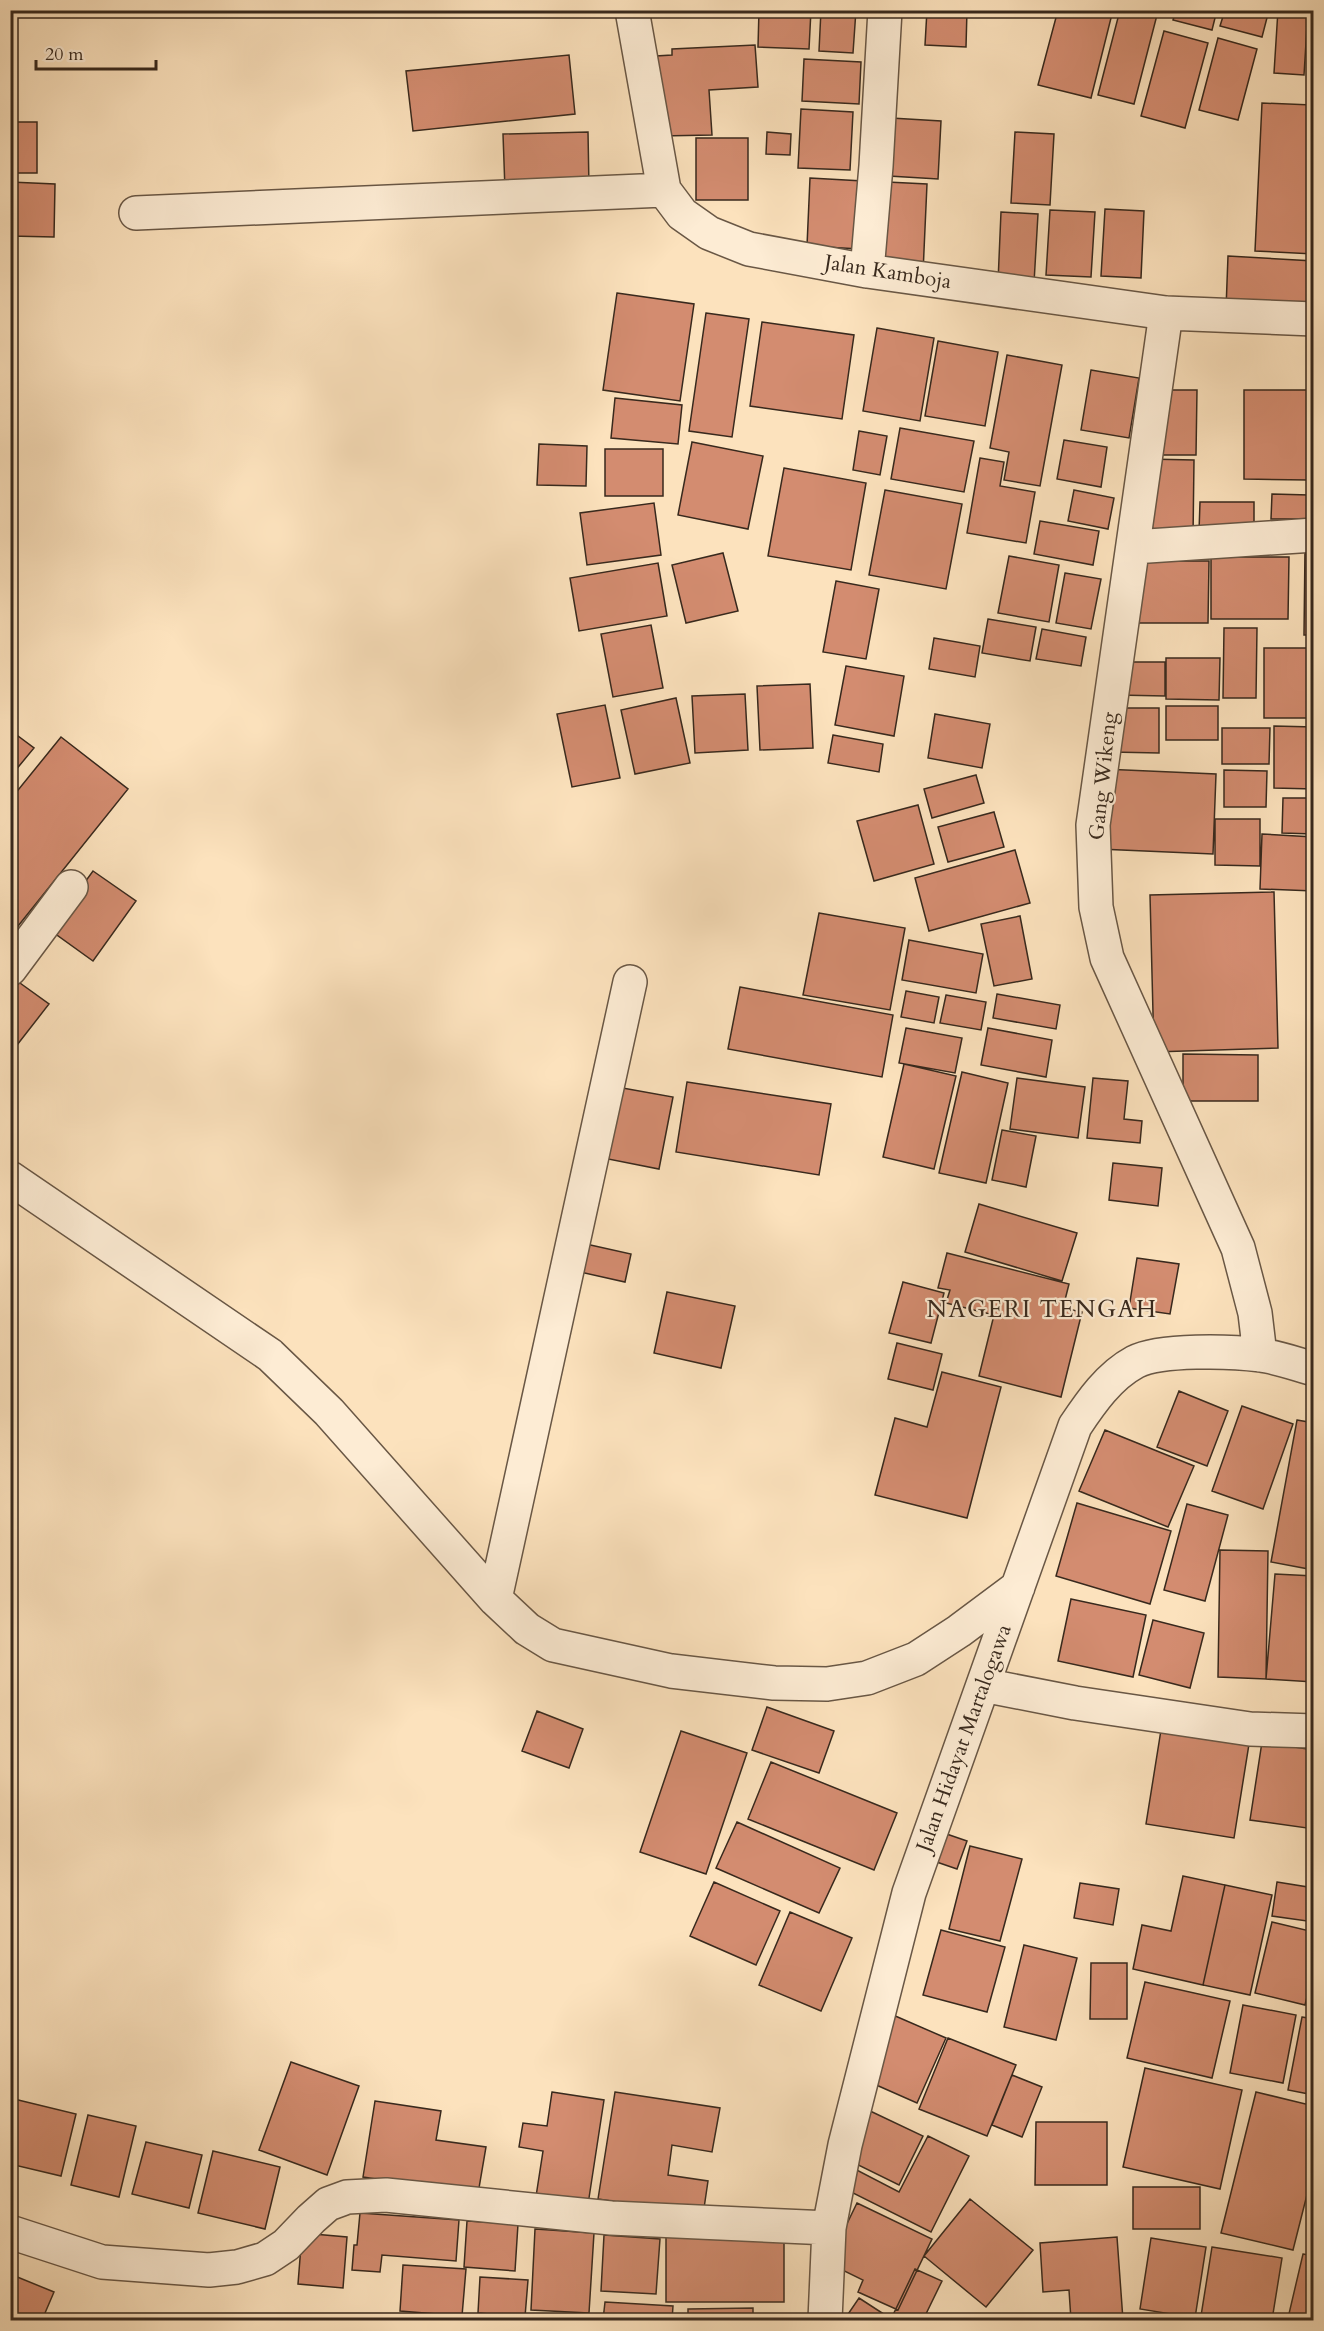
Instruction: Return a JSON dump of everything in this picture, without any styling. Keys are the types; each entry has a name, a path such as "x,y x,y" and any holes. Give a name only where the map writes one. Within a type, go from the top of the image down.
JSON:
{"street":[{"name":"Jalan Kamboja","path":"632,10 664,190 682,214 709,233 749,249 867,271 1166,313 1314,320"},
{"path":"867,271 885,10"},
{"path":"136,213 664,190"},
{"name":"Gang Wikeng","path":"1166,313 1094,825 1096,907 1107,958 1238,1248 1255,1313 1260,1355"},
{"path":"1133,547 1314,535"},
{"path":"10,969 70,887"},
{"path":"495,1599 630,982"},
{"path":"10,1178 270,1355 329,1412 495,1599 527,1629 553,1645 671,1671 774,1683 827,1684 867,1678 916,1659 959,1631 1018,1587"},
{"name":"Jalan Hidayat Martalogawa","path":"825,2320 829,2228 848,2134 909,1893 1076,1426 1091,1401 1109,1382 1135,1362 1157,1355 1177,1352 1260,1355 1314,1369"},
{"path":"983,1685 1075,1703 1250,1729 1314,1731"},
{"path":"10,2232 102,2262 209,2270 237,2267 265,2259 286,2245 328,2204 347,2197 386,2195 611,2218 829,2228"}],"building":[{"path":"759,10 811,10 809,49 758,47"},
{"path":"821,10 856,10 853,53 819,51"},
{"path":"927,10 967,10 966,47 925,45"},
{"path":"1058,10 1113,10 1091,98 1038,85"},
{"path":"1120,10 1138,10 1157,15 1134,104 1098,95"},
{"path":"1176,10 1217,10 1212,30 1173,20"},
{"path":"1225,10 1269,10 1262,37 1220,26"},
{"path":"1278,10 1308,10 1304,75 1274,73"},
{"path":"1164,31 1208,43 1185,128 1141,116"},
{"path":"1218,38 1257,49 1238,120 1199,110"},
{"path":"755,45 758,87 709,90 712,135 660,136 656,56 672,55 672,49"},
{"path":"569,55 575,114 413,131 406,71"},
{"path":"804,59 861,62 859,104 802,101"},
{"path":"1313,77 1314,254 1255,251 1262,103 1312,105"},
{"path":"801,109 853,112 850,170 798,168"},
{"path":"891,118 941,121 938,179 889,176"},
{"path":"10,122 37,122 37,173 10,173"},
{"path":"588,132 589,188 505,190 503,134"},
{"path":"767,132 791,134 790,155 766,154"},
{"path":"1015,132 1054,134 1050,205 1011,203"},
{"path":"696,138 748,138 748,200 696,200"},
{"path":"810,178 863,181 860,249 807,246"},
{"path":"10,182 55,184 54,237 10,236"},
{"path":"887,182 927,184 923,273 883,271"},
{"path":"1105,209 1144,211 1141,278 1101,276"},
{"path":"1050,210 1095,212 1091,277 1046,275"},
{"path":"1001,212 1038,214 1034,283 998,282"},
{"path":"1228,256 1314,261 1314,314 1226,309"},
{"path":"617,293 694,304 680,401 603,390"},
{"path":"706,313 749,319 732,437 689,431"},
{"path":"762,322 854,335 842,419 750,406"},
{"path":"877,328 934,338 920,421 863,411"},
{"path":"938,341 998,352 985,426 925,416"},
{"path":"1007,355 1062,365 1040,486 1004,480 1009,452 990,448"},
{"path":"1091,370 1139,378 1129,438 1081,430"},
{"path":"1159,390 1197,390 1196,455 1158,455"},
{"path":"1244,390 1308,390 1308,480 1244,479"},
{"path":"615,398 682,405 678,444 611,438"},
{"path":"900,428 974,441 964,492 891,479"},
{"path":"859,431 887,436 880,475 853,470"},
{"path":"1064,440 1107,447 1101,487 1057,479"},
{"path":"692,442 763,456 748,529 678,515"},
{"path":"539,444 587,446 586,486 537,485"},
{"path":"605,449 663,449 663,496 605,496"},
{"path":"980,458 1004,462 1000,486 1035,492 1026,543 967,533"},
{"path":"1147,459 1194,460 1193,537 1147,537"},
{"path":"784,468 866,483 851,570 768,556"},
{"path":"885,490 962,504 946,589 869,575"},
{"path":"1074,490 1114,498 1108,529 1068,521"},
{"path":"1272,494 1309,495 1308,519 1271,519"},
{"path":"1200,502 1254,502 1254,533 1199,532"},
{"path":"654,503 661,555 587,565 580,513"},
{"path":"1040,521 1099,531 1093,565 1034,554"},
{"path":"1305,550 1314,550 1314,635 1304,635"},
{"path":"723,553 738,611 686,623 672,565"},
{"path":"1009,556 1059,565 1049,622 998,613"},
{"path":"1211,557 1289,557 1288,619 1211,619"},
{"path":"1134,561 1209,561 1208,623 1133,623"},
{"path":"658,563 667,616 579,631 570,578"},
{"path":"1065,573 1101,579 1091,629 1056,623"},
{"path":"836,581 879,589 866,659 823,652"},
{"path":"988,619 1036,627 1030,661 982,653"},
{"path":"651,625 663,688 613,697 601,634"},
{"path":"1224,628 1257,628 1256,698 1223,698"},
{"path":"1042,629 1086,637 1081,666 1036,659"},
{"path":"934,638 980,646 975,677 929,669"},
{"path":"1264,648 1314,648 1314,718 1264,718"},
{"path":"1166,658 1220,658 1219,700 1166,699"},
{"path":"1117,662 1165,662 1165,696 1117,695"},
{"path":"846,666 904,676 894,736 835,725"},
{"path":"810,684 813,748 760,750 757,686"},
{"path":"745,694 748,750 695,753 692,696"},
{"path":"676,698 690,763 635,774 621,710"},
{"path":"605,705 620,778 572,787 557,714"},
{"path":"1166,706 1218,706 1218,740 1166,740"},
{"path":"1112,708 1159,708 1159,753 1111,752"},
{"path":"935,714 990,724 982,768 928,758"},
{"path":"1274,726 1314,727 1314,789 1274,788"},
{"path":"1222,728 1270,728 1269,764 1222,764"},
{"path":"10,730 34,748 10,777"},
{"path":"833,735 883,744 879,772 828,763"},
{"path":"61,737 128,789 10,936 10,800"},
{"path":"1103,769 1216,774 1213,854 1099,849"},
{"path":"1224,770 1267,771 1266,807 1224,807"},
{"path":"976,775 984,803 932,818 924,789"},
{"path":"1283,798 1314,798 1314,834 1282,833"},
{"path":"918,805 934,864 874,881 857,821"},
{"path":"994,812 1004,847 948,862 938,827"},
{"path":"1215,819 1260,819 1260,866 1215,865"},
{"path":"1262,834 1314,837 1314,891 1260,889"},
{"path":"1015,850 1030,903 929,931 915,878"},
{"path":"93,871 136,901 93,961 50,930"},
{"path":"1274,892 1278,1048 1154,1052 1150,895"},
{"path":"819,913 905,928 890,1010 803,995"},
{"path":"1020,916 1032,979 994,986 981,924"},
{"path":"909,940 983,954 976,993 902,980"},
{"path":"13,978 49,1004 10,1054 10,981"},
{"path":"740,987 893,1015 882,1077 728,1049"},
{"path":"906,991 939,997 934,1023 901,1017"},
{"path":"997,994 1060,1005 1056,1029 993,1018"},
{"path":"946,995 986,1002 981,1030 940,1023"},
{"path":"906,1028 962,1038 955,1073 899,1063"},
{"path":"988,1028 1052,1040 1046,1077 981,1065"},
{"path":"1183,1054 1258,1055 1258,1101 1183,1101"},
{"path":"904,1064 956,1076 934,1169 883,1157"},
{"path":"962,1072 1008,1083 986,1183 939,1173"},
{"path":"1017,1078 1085,1087 1078,1138 1010,1129"},
{"path":"1093,1078 1128,1081 1124,1119 1142,1121 1140,1143 1087,1138"},
{"path":"687,1082 831,1104 819,1175 676,1152"},
{"path":"617,1087 673,1097 659,1169 603,1158"},
{"path":"1002,1130 1036,1136 1026,1187 992,1180"},
{"path":"1113,1163 1162,1168 1158,1206 1109,1200"},
{"path":"1314,1169 1314,1245 1310,1244"},
{"path":"979,1204 1077,1233 1062,1281 965,1252"},
{"path":"586,1244 631,1254 625,1282 580,1272"},
{"path":"947,1253 1069,1284 1063,1308 1082,1312 1061,1397 979,1376 994,1315 946,1303 950,1290 938,1288"},
{"path":"1137,1258 1179,1264 1170,1314 1129,1308"},
{"path":"903,1282 944,1293 931,1343 889,1333"},
{"path":"667,1292 735,1306 721,1368 654,1353"},
{"path":"897,1343 942,1354 933,1390 888,1379"},
{"path":"942,1372 1001,1387 967,1518 875,1495 895,1418 927,1427"},
{"path":"1179,1391 1228,1411 1207,1466 1157,1447"},
{"path":"1242,1406 1293,1424 1263,1509 1212,1491"},
{"path":"1297,1420 1314,1423 1314,1570 1271,1562"},
{"path":"1105,1430 1194,1466 1168,1527 1079,1491"},
{"path":"1077,1503 1171,1531 1150,1604 1056,1576"},
{"path":"1187,1504 1228,1515 1205,1601 1164,1590"},
{"path":"1220,1550 1268,1551 1266,1679 1218,1677"},
{"path":"1275,1574 1314,1576 1314,1682 1266,1679"},
{"path":"1071,1599 1146,1615 1133,1677 1058,1661"},
{"path":"1153,1620 1204,1633 1190,1688 1139,1675"},
{"path":"767,1707 834,1731 819,1773 752,1750"},
{"path":"537,1711 583,1729 569,1768 522,1751"},
{"path":"1161,1730 1249,1744 1234,1838 1146,1824"},
{"path":"681,1731 747,1753 706,1874 640,1852"},
{"path":"1262,1742 1314,1750 1314,1829 1250,1820"},
{"path":"771,1762 897,1813 874,1870 748,1819"},
{"path":"737,1822 840,1868 819,1913 716,1868"},
{"path":"935,1830 967,1841 957,1869 925,1858"},
{"path":"970,1846 1022,1859 1000,1941 949,1929"},
{"path":"1183,1876 1225,1885 1203,1985 1133,1969 1142,1925 1171,1931"},
{"path":"714,1882 780,1911 756,1965 690,1936"},
{"path":"1277,1882 1314,1888 1314,1922 1272,1916"},
{"path":"1080,1883 1119,1889 1113,1925 1074,1918"},
{"path":"1225,1885 1272,1895 1250,1995 1203,1985"},
{"path":"790,1912 852,1938 821,2011 759,1985"},
{"path":"1272,1922 1314,1932 1314,1968 1305,2005 1255,1993"},
{"path":"941,1930 1005,1947 987,2012 923,1995"},
{"path":"1024,1945 1077,1958 1056,2040 1004,2027"},
{"path":"1091,1963 1127,1963 1127,2019 1090,2019"},
{"path":"1145,1982 1230,2001 1212,2078 1127,2058"},
{"path":"1243,2005 1296,2015 1283,2083 1230,2073"},
{"path":"893,2015 946,2038 917,2103 865,2080"},
{"path":"1302,2017 1314,2019 1314,2095 1288,2090"},
{"path":"948,2038 1016,2065 987,2136 919,2109"},
{"path":"291,2062 359,2086 327,2175 259,2150"},
{"path":"1145,2068 1242,2090 1220,2189 1123,2167"},
{"path":"1012,2075 1042,2087 1022,2137 992,2125"},
{"path":"552,2092 604,2100 587,2211 535,2203 543,2151 519,2147 523,2123 547,2126"},
{"path":"615,2092 720,2108 712,2152 672,2145 668,2175 708,2181 703,2215 598,2199"},
{"path":"1256,2092 1314,2106 1314,2167 1293,2250 1221,2233"},
{"path":"10,2098 76,2114 61,2176 10,2164"},
{"path":"375,2101 441,2111 436,2140 486,2147 478,2194 363,2177"},
{"path":"868,2110 923,2136 899,2185 844,2158"},
{"path":"88,2115 136,2126 119,2197 71,2185"},
{"path":"1036,2122 1107,2122 1107,2185 1035,2185"},
{"path":"928,2136 969,2156 931,2232 841,2187 851,2167 899,2192"},
{"path":"146,2142 202,2155 189,2208 132,2194"},
{"path":"213,2151 280,2167 265,2229 198,2213"},
{"path":"1133,2187 1200,2187 1200,2229 1133,2229"},
{"path":"970,2199 1033,2250 986,2307 924,2256"},
{"path":"857,2203 932,2239 898,2310 858,2292 863,2280 828,2263"},
{"path":"360,2213 459,2220 456,2261 382,2255 380,2272 352,2270"},
{"path":"467,2221 518,2224 515,2271 464,2267"},
{"path":"535,2229 594,2233 589,2313 531,2310"},
{"path":"302,2233 347,2237 343,2288 298,2284"},
{"path":"604,2235 660,2239 656,2294 601,2291"},
{"path":"666,2235 784,2235 784,2302 666,2302"},
{"path":"1117,2237 1123,2320 1071,2320 1069,2290 1043,2292 1040,2243"},
{"path":"1151,2238 1206,2247 1195,2318 1140,2309"},
{"path":"1212,2247 1282,2258 1272,2320 1226,2320 1201,2316"},
{"path":"1303,2254 1314,2256 1314,2320 1288,2318"},
{"path":"403,2265 466,2269 462,2316 400,2311"},
{"path":"915,2269 942,2281 923,2320 904,2320 893,2315"},
{"path":"10,2274 54,2292 42,2320 10,2320"},
{"path":"480,2277 528,2280 525,2317 478,2313"},
{"path":"859,2298 893,2320 844,2320"},
{"path":"605,2302 673,2306 672,2320 603,2320"},
{"path":"753,2308 753,2320 688,2320 688,2309"},
{"path":"1134,2314 1184,2320 1133,2320"}],"district":[{"name":"NAGERI TENGAH","path":"1042,1309"}]}
